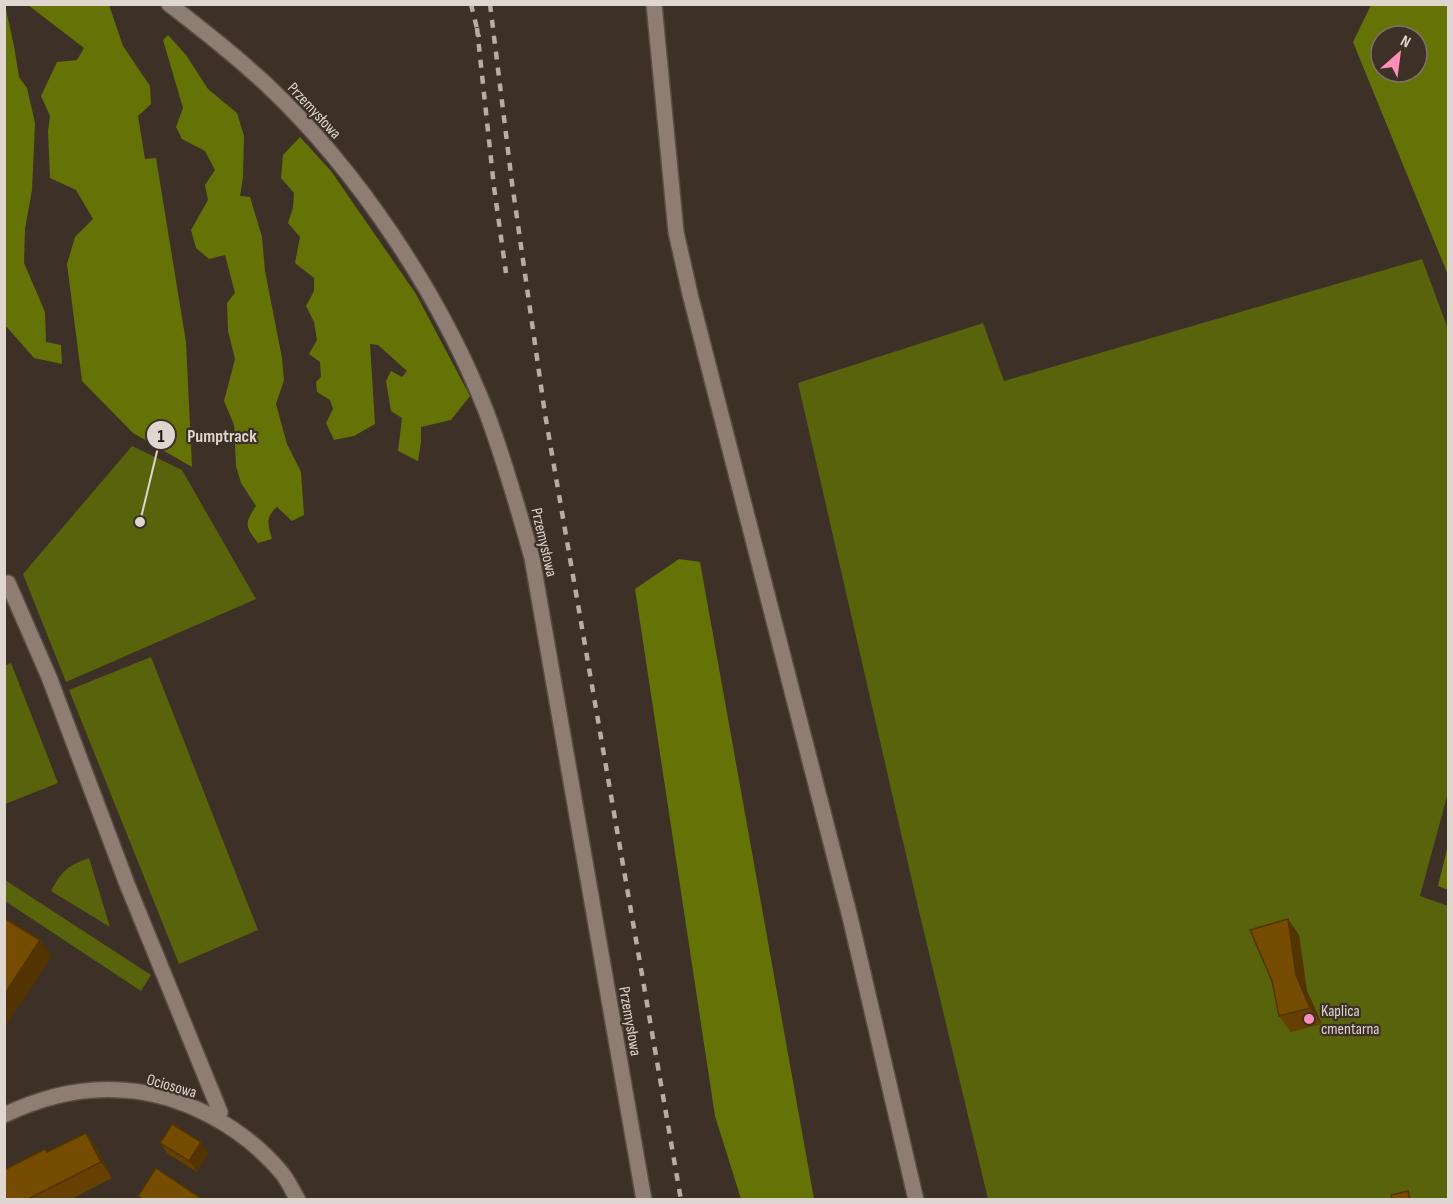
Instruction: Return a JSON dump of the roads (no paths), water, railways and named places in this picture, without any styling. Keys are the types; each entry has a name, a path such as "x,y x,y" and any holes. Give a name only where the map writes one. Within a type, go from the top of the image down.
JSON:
{"street":[{"name":"Przemysłowa","path":"169,4 208,34 268,87 325,147 382,219 439,313 485,410 511,480 532,558 644,1200"},
{"path":"654,4 676,232 850,917 916,1200"},
{"path":"8,583 49,677 127,884 220,1112 217,1119"},
{"name":"Ociosowa","path":"4,1115 29,1103 72,1092 121,1090 159,1097 217,1119 247,1138 282,1173 298,1200"}],"railway":[{"path":"471,4 479,37"},
{"path":"490,4 512,183 545,414 681,1200"},
{"path":"477,28 494,187 506,273"}],"place":[{"name":"Pumptrack","path":"140,522"},
{"name":"Kaplica cmentarna","path":"1309,1019"}]}
